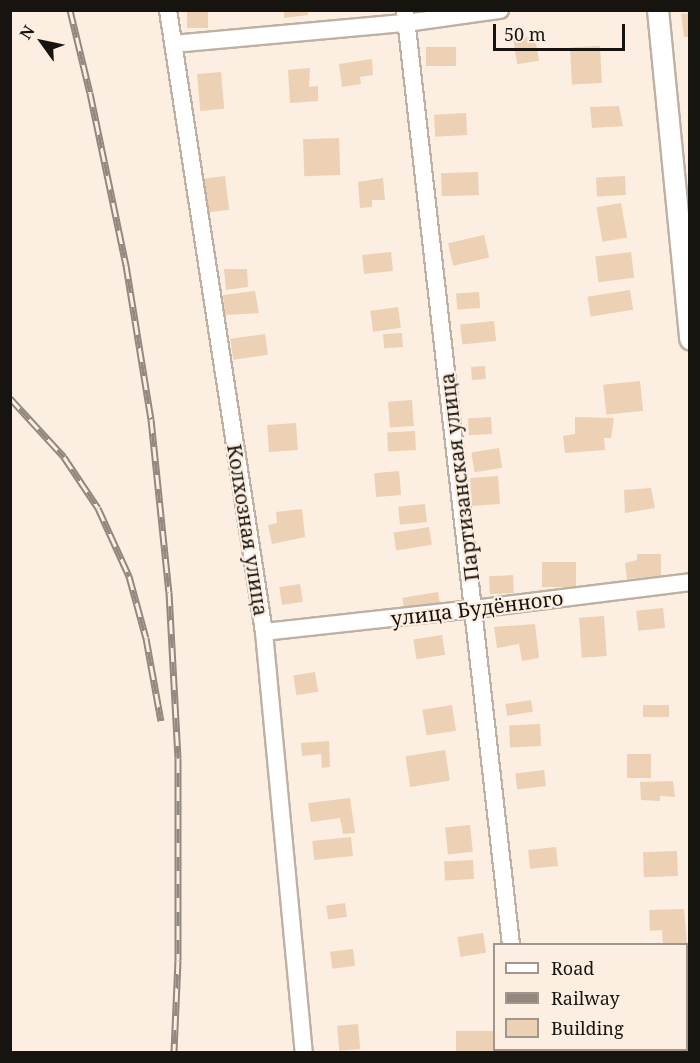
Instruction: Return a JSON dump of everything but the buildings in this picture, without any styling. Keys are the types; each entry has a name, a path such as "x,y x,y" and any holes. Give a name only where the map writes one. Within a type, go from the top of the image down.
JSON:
{"street":[{"name":"Колхозная улица","path":"168,10 264,632 304,1053"},
{"path":"173,44 405,17 500,10"},
{"path":"657,10 690,339"},
{"name":"Партизанская улица","path":"405,17 511,943"},
{"name":"улица Будённого","path":"264,632 690,582"}],"railway":[{"path":"70,10 126,265 151,419 169,592 178,758 178,960 174,1052"},
{"path":"10,398 64,457 98,508 129,576 146,638 161,721"}]}
